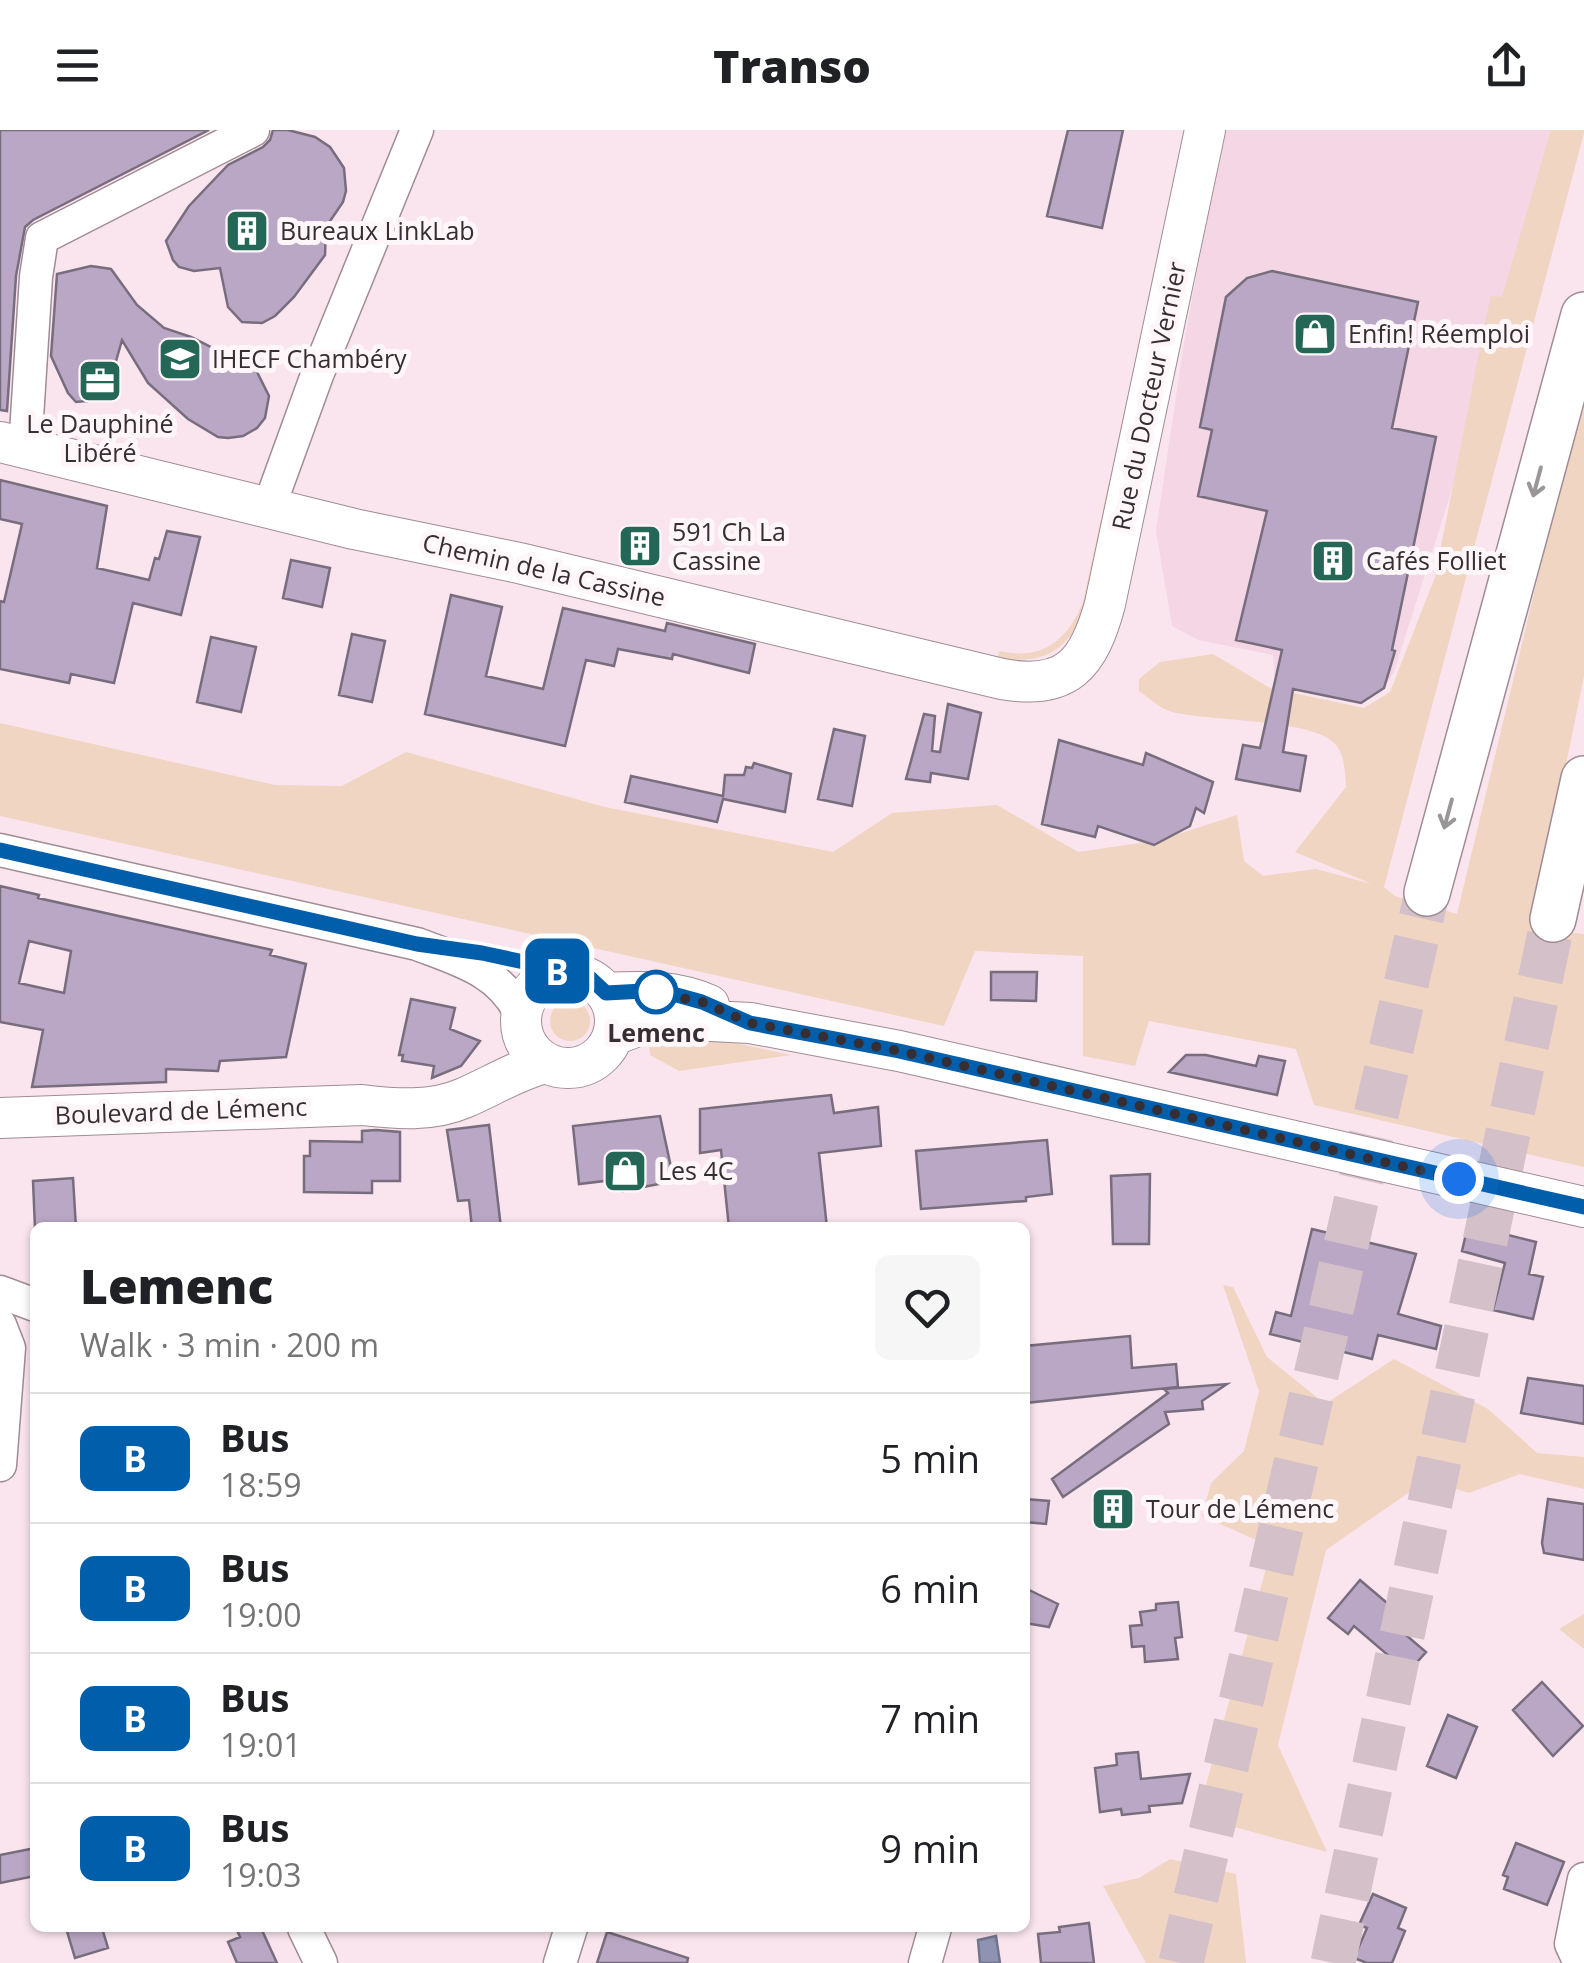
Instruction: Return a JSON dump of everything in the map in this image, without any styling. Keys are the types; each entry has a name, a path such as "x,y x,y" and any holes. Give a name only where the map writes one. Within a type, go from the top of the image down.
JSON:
{"highway":[{"path":"1563,388 1584,296"},
{"path":"1427,894 1584,316"},
{"path":"1553,919 1584,779"}],"main road":[{"name":"Rue du Docteur Vernier","path":"1084,659 1096,638 1105,604 1204,130"},
{"name":"Chemin de la Cassine","path":"12,445 1002,679 1024,683 1046,680 1071,671 1084,659"},
{"path":"580,974 606,993 616,1020 614,1035 593,1062 578,1068 561,1068 545,1063 525,1042 521,1022 526,998 537,985 552,976 580,974"},
{"path":"606,993 673,994 750,1023"},
{"path":"614,1035 648,1022 672,1019 750,1023 899,1051 1584,1207"},
{"name":"Boulevard de Lémenc","path":"362,1106 467,1080 486,1065 521,1022"},
{"name":"Boulevard de Lémenc","path":"0,1118 362,1106 400,1110 464,1098 523,1069 545,1063"}],"street":[{"path":"12,445 42,238 252,130"},
{"path":"269,507 317,374 417,130"},
{"path":"0,850 417,944 480,968 513,998 521,1022"},
{"path":"0,1292 30,1303"},
{"path":"0,1465 15,1344"},
{"path":"1580,1963 1570,1944 1584,1879"},
{"path":"306,1932 320,1963"},
{"path":"560,1963 570,1932"},
{"path":"925,1963 934,1932"}],"shaded area":[{"path":"1224,130 1566,130 1394,672 1384,688 1361,703 1275,685 1273,655 1198,640 1172,626 1156,531 1185,336"},
{"path":"1551,130 1584,133 1384,887 1395,896 1457,914 1555,506 1584,409 1584,676 1533,928 1584,934 1584,1167 1314,1105 1296,1049 1149,1021 1135,1066 1083,1056 1083,956 975,951 944,1026 0,816 0,723 275,785 342,786 406,752 605,807 833,852 892,813 997,805 1078,852 1160,840 1237,815 1244,861 1263,876 1316,869 1372,884 1295,852 1346,787 1342,758 1334,743 1304,729 1172,712 1139,691 1139,679 1160,662 1213,654 1270,688 1364,708 1390,692 1435,577 1491,296 1502,297"},
{"path":"1134,367 1138,367 1089,608 1071,636 1052,652 1029,659 996,659 1000,651 1041,650 1061,637 1077,615"},
{"path":"570,1001 584,1007 590,1021 584,1035 570,1041 556,1035 550,1021 556,1007"},
{"path":"708,1037 791,1055 679,1071 650,1055 649,1046 654,1038"},
{"path":"1223,1285 1233,1287 1267,1357 1325,1404 1394,1359 1488,1409 1537,1453 1584,1457 1584,1489 1520,1474 1469,1493 1427,1480 1326,1550 1278,1745 1327,1852 1197,1817 1272,1547 1202,1516 1211,1483 1244,1451 1259,1391"},
{"path":"1584,1614 1584,1649 1559,1629"},
{"path":"1170,1859 1236,1874 1246,1963 1146,1963 1103,1886 1139,1878"}],"water":[{"path":"996,1936 1000,1963 980,1963 978,1940"}],"building":[{"path":"0,130 209,130 25,227 16,276 7,411 0,410"},
{"name":"Bureaux LinkLab","path":"273,130 315,137 330,147 344,168 346,191 326,227 325,255 294,297 262,323 242,322 228,307 220,268 194,271 179,267 166,241 189,206 228,165 263,147"},
{"path":"1068,130 1123,130 1102,228 1047,216"},
{"path":"91,266 111,269 137,305 164,328 191,337 256,370 269,396 265,418 257,428 243,436 218,437 188,419 148,383 122,340 109,386 97,400 76,402 51,356 57,274"},
{"path":"1272,271 1418,302 1392,428 1436,437 1392,650 1395,651 1384,688 1361,703 1293,689 1283,752 1306,756 1300,791 1236,779 1243,745 1260,748 1282,650 1236,640 1267,511 1198,496 1212,430 1200,427 1226,297 1247,278"},
{"path":"0,480 107,506 97,568 149,580 167,531 200,537 181,615 133,603 114,683 71,674 69,683 0,669 0,601 4,602 22,524 0,519"},
{"path":"291,560 330,568 322,607 283,598"},
{"path":"451,595 502,607 486,676 543,689 563,608 665,631 667,623 755,644 749,673 673,654 672,659 618,649 614,666 586,660 565,746 425,714"},
{"path":"352,634 385,641 372,702 339,695"},
{"path":"211,637 256,647 241,712 197,702"},
{"path":"948,704 981,713 968,779 931,773 930,782 906,779 924,714 935,716 932,751 940,752"},
{"path":"834,729 865,736 852,806 818,799"},
{"path":"1059,740 1143,765 1146,753 1213,782 1204,813 1196,808 1190,826 1154,845 1098,826 1095,837 1042,824"},
{"path":"754,763 791,774 785,812 723,799 717,822 625,802 631,776 723,796 725,775 744,775 746,767 752,768"},
{"path":"0,886 272,950 270,955 306,964 286,1057 220,1061 218,1071 166,1069 166,1082 32,1087 43,1030 0,1022","holes":["29,941 71,951 64,993 19,983"]},
{"path":"991,972 1037,972 1036,1001 991,1000"},
{"path":"411,999 455,1008 450,1029 480,1041 461,1066 432,1078 434,1066 402,1061 403,1055 399,1055"},
{"path":"1186,1055 1206,1055 1256,1066 1259,1056 1285,1061 1277,1095 1169,1072"},
{"path":"831,1095 834,1113 878,1107 881,1146 819,1153 826,1222 728,1222 721,1150 700,1153 700,1109"},
{"name":"Les 4C","path":"660,1116 674,1181 623,1191 622,1179 579,1184 573,1126"},
{"path":"489,1125 500,1222 471,1222 469,1200 458,1201 447,1130"},
{"path":"362,1131 400,1132 400,1181 372,1181 372,1193 304,1192 304,1156 310,1156 310,1141 362,1142"},
{"path":"1047,1140 1052,1194 1026,1197 1026,1201 921,1209 916,1151"},
{"path":"1150,1174 1149,1244 1113,1244 1111,1176"},
{"path":"73,1178 76,1222 35,1222 33,1181"},
{"path":"1468,1225 1536,1242 1529,1274 1543,1277 1533,1319 1493,1310 1505,1263 1462,1251"},
{"path":"1312,1229 1416,1254 1398,1314 1441,1326 1436,1349 1378,1335 1372,1359 1270,1334 1276,1312 1291,1316"},
{"path":"1130,1336 1132,1368 1176,1364 1178,1387 1030,1402 1030,1346"},
{"path":"1528,1378 1584,1386 1584,1424 1521,1413"},
{"path":"1227,1384 1202,1401 1203,1409 1165,1412 1169,1424 1063,1497 1052,1479 1168,1393 1164,1389"},
{"path":"1030,1499 1049,1501 1046,1524 1030,1522"},
{"path":"1548,1499 1584,1504 1584,1560 1544,1553"},
{"path":"1360,1580 1387,1603 1395,1593 1415,1610 1399,1629 1426,1652 1393,1689 1374,1673 1389,1656 1354,1626 1348,1634 1328,1618"},
{"path":"1030,1590 1058,1604 1049,1627 1030,1624"},
{"path":"1178,1602 1182,1637 1175,1638 1178,1659 1145,1662 1144,1646 1132,1647 1130,1626 1142,1625 1140,1612 1156,1610 1156,1604"},
{"path":"1542,1682 1583,1726 1553,1756 1513,1710"},
{"path":"1448,1715 1477,1727 1456,1778 1427,1766"},
{"path":"1138,1752 1141,1779 1190,1774 1182,1803 1149,1806 1150,1812 1100,1812 1095,1768 1117,1765 1116,1754"},
{"path":"1516,1843 1564,1862 1547,1905 1504,1889 1508,1877 1503,1875"},
{"path":"30,1849 30,1877 0,1883 0,1855"},
{"path":"1373,1894 1406,1908 1398,1928 1405,1931 1392,1963 1367,1963 1354,1958 1367,1928 1359,1925"},
{"path":"1089,1923 1094,1963 1041,1963 1038,1934"},
{"path":"67,1932 103,1932 108,1948 75,1958"},
{"path":"238,1932 263,1932 277,1963 237,1963 228,1942 240,1937"},
{"path":"607,1932 688,1958 687,1963 597,1963"}],"tunnel":[{"path":"1181,1963 1427,893"},
{"path":"1333,1963 1553,919"}],"bus line":[{"name":"B","path":"0,850 417,944 580,974 606,993 673,994 750,1023 899,1051 1584,1207"}],"place":[{"name":"Bureaux LinkLab","path":"247,231"},
{"name":"Enfin! Réemploi","path":"1315,334"},
{"name":"IHECF Chambéry","path":"180,359"},
{"name":"Le Dauphiné Libéré","path":"100,381"},
{"name":"591 Ch La Cassine","path":"640,546"},
{"name":"Cafés Folliet","path":"1333,561"},
{"name":"Lemenc","path":"656,992"},
{"name":"Les 4C","path":"625,1171"},
{"name":"Tour de Lémenc","path":"1113,1509"}],"route":[{"path":"656,992 644,991 702,1002 750,1023 899,1051 1459,1179"}]}
